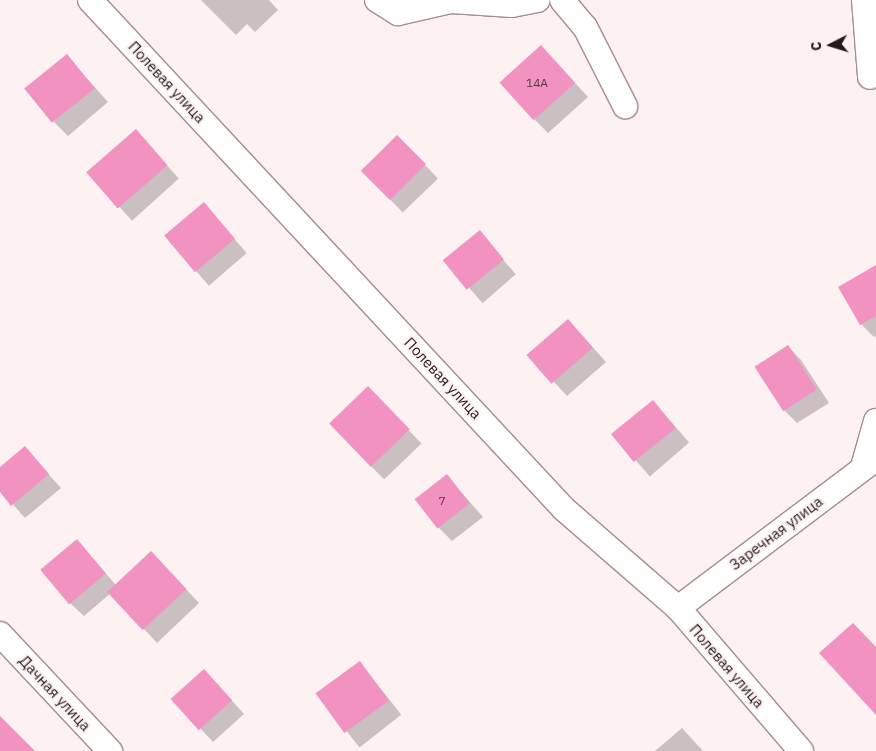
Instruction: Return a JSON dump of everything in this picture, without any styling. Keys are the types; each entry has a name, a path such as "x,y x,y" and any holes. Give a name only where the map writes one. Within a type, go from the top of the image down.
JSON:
{"street":[{"name":"Полевая улица","path":"90,0 564,509 678,608 801,751"},
{"path":"377,0 398,13 451,1 512,5 538,0"},
{"path":"562,0 585,27 625,106"},
{"path":"864,0 870,77"},
{"path":"869,463 876,421"},
{"name":"Заречная улица","path":"678,608 869,463"},
{"name":"Дачная улица","path":"0,634 110,751"}],"building":[{"path":"541,45 575,83 534,120 499,82"},
{"path":"67,54 95,88 52,123 24,89"},
{"path":"136,129 167,165 118,209 86,172"},
{"path":"397,135 426,164 390,200 361,171"},
{"path":"204,202 235,239 195,272 164,235"},
{"path":"480,230 504,260 467,290 443,260"},
{"path":"876,265 876,316 860,325 838,287"},
{"path":"568,319 593,348 551,384 526,355"},
{"path":"788,345 817,389 783,411 754,367"},
{"path":"368,386 410,429 371,467 329,424"},
{"path":"653,400 676,428 634,462 611,434"},
{"path":"25,446 49,474 11,506 0,492 0,467"},
{"path":"447,474 470,503 437,528 415,499"},
{"path":"77,539 106,573 69,604 40,570"},
{"path":"151,551 186,589 143,630 107,592"},
{"path":"853,623 876,647 876,715 819,653"},
{"path":"360,661 389,701 344,733 316,693"},
{"path":"204,669 232,700 199,730 171,699"},
{"path":"0,716 35,751 0,751"}]}
